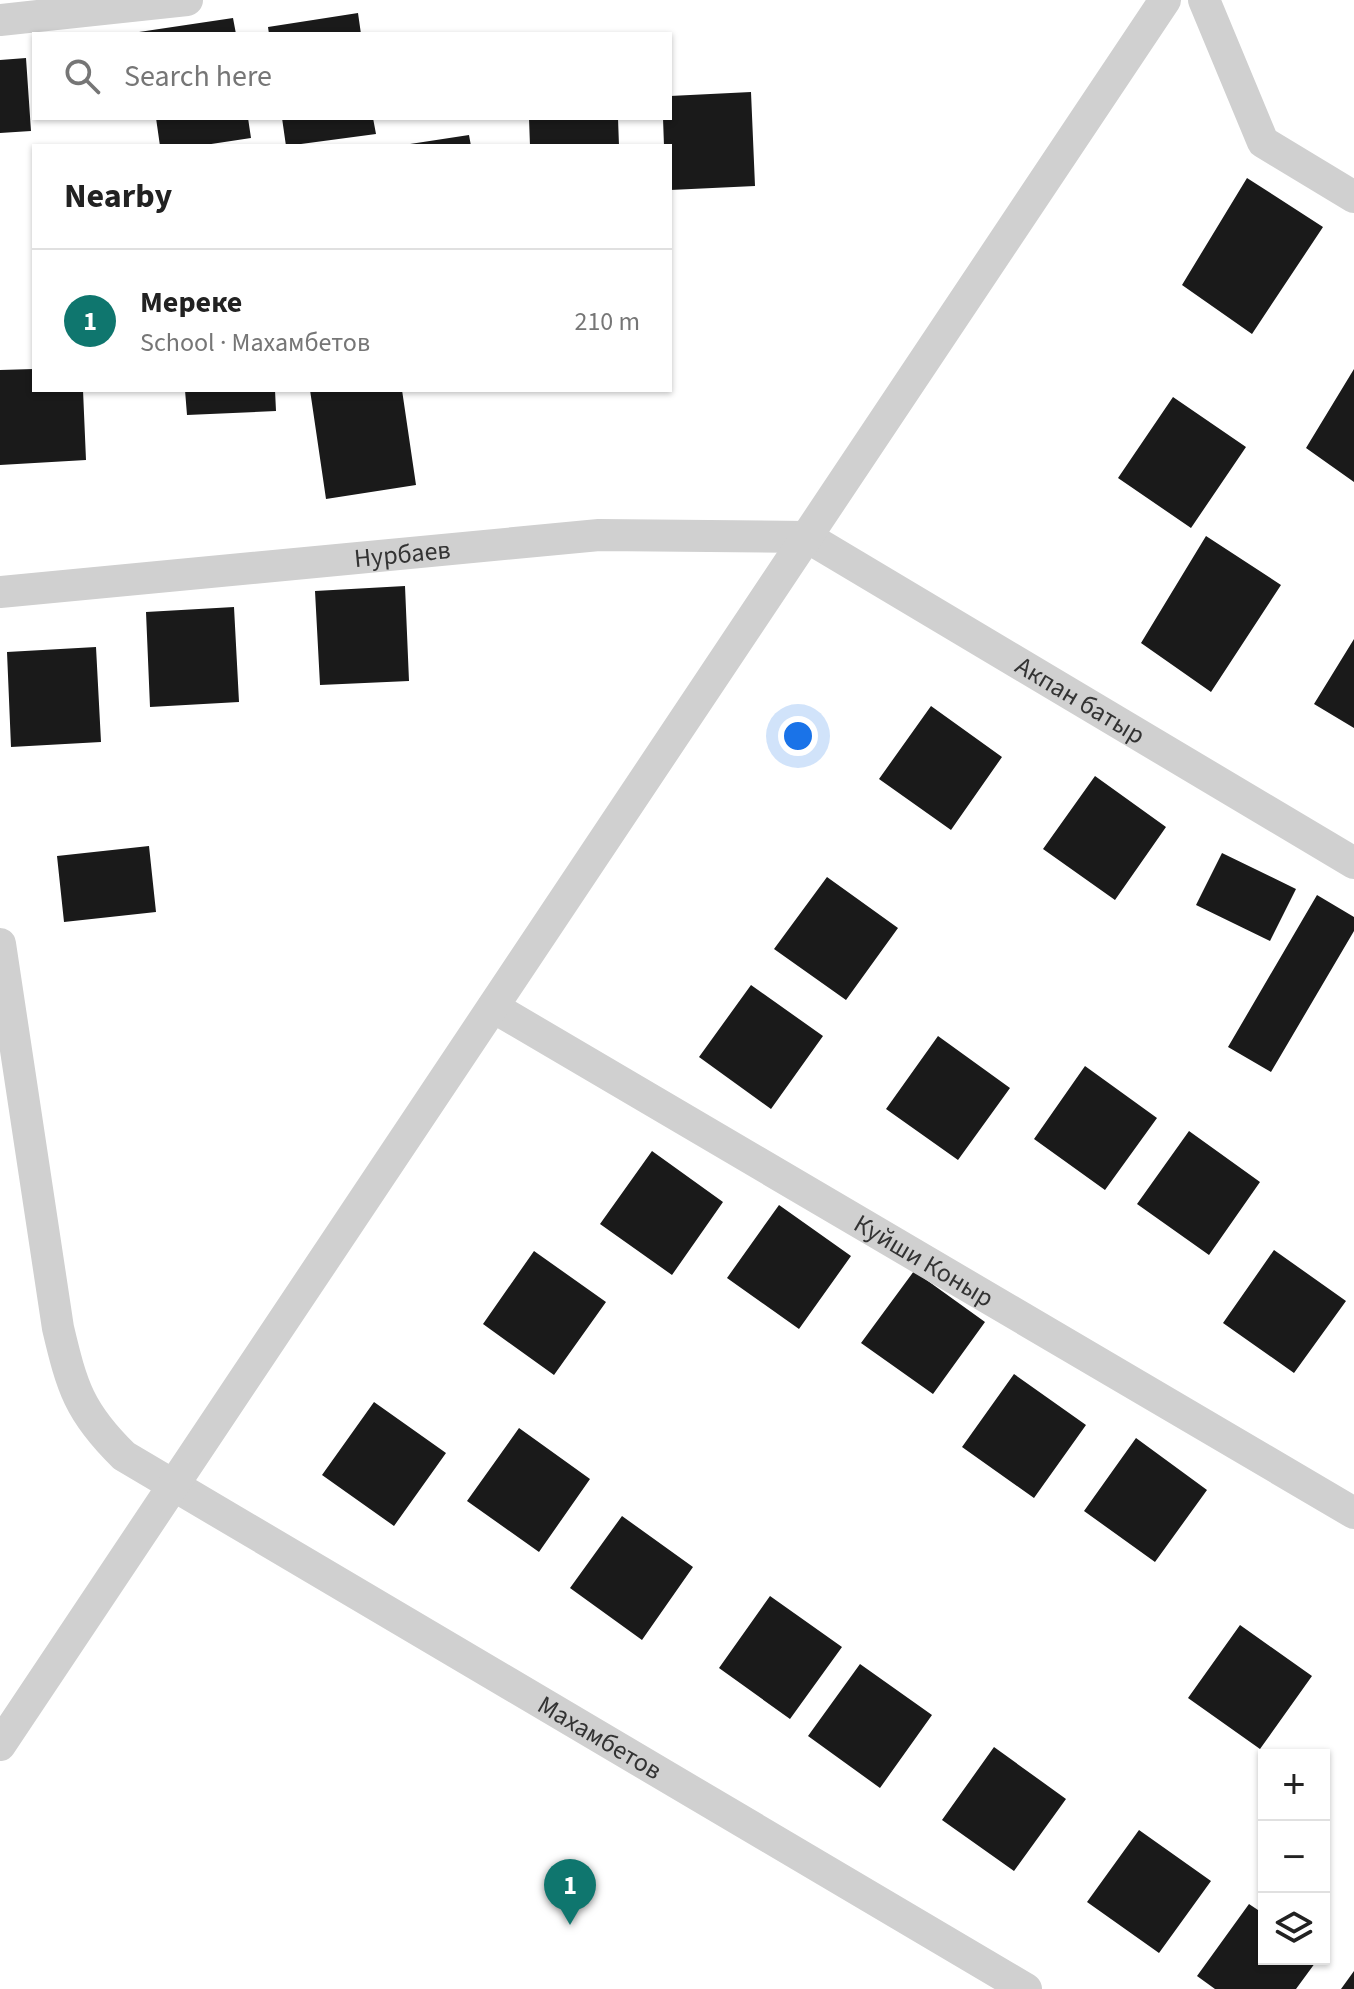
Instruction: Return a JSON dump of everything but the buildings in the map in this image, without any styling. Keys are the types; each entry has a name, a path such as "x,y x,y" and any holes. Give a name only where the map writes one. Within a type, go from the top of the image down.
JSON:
{"street":[{"path":"0,20 187,0"},
{"path":"0,1745 1165,0"},
{"path":"1204,0 1263,142 1354,197"},
{"name":"Нурбаев","path":"0,592 599,535 807,537"},
{"name":"Акпан батыр","path":"807,537 1354,863"},
{"name":"Махамбетов","path":"0,944 58,1328 72,1387 93,1426 124,1456 173,1486 1026,1989"},
{"name":"Куйши Коныр","path":"493,1007 1354,1513"}],"place":[{"name":"Мереке","path":"570,1925"}]}
